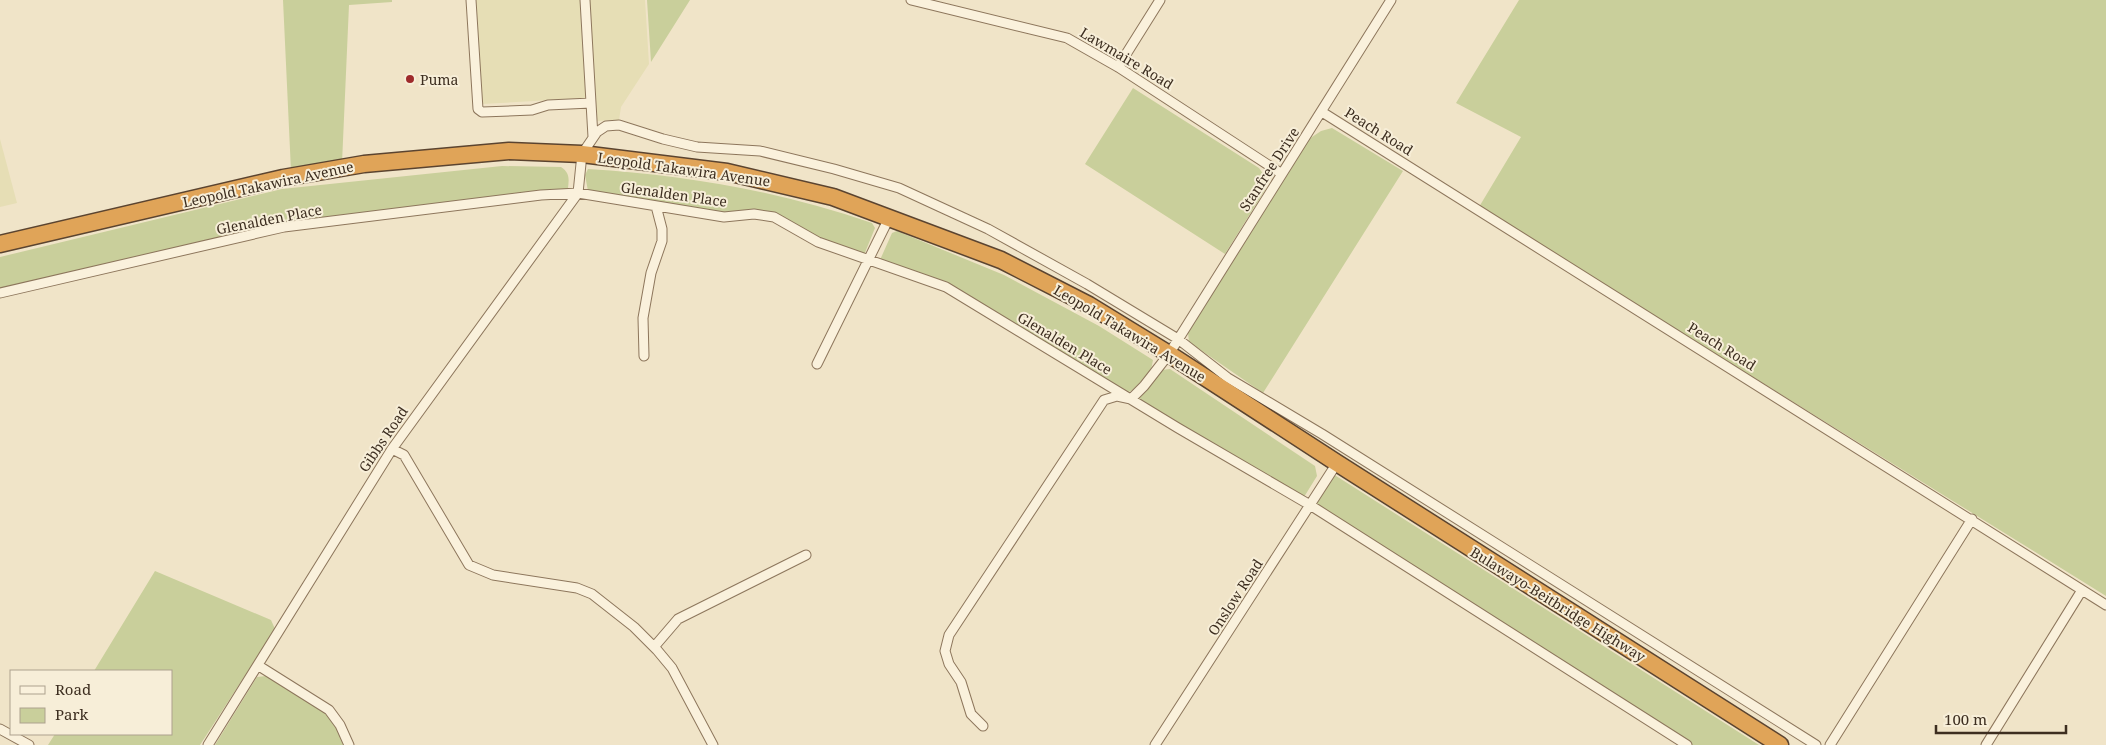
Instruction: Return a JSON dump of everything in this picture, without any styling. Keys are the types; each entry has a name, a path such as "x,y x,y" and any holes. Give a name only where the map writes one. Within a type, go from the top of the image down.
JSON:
{"highway":[{"name":"Leopold Takawira Avenue","path":"0,244 283,178 364,164 509,151 582,154 727,172 833,197 1001,260 1089,305 1289,423 1311,447 1337,463"},
{"name":"Bulawayo-Beitbridge Highway","path":"1337,463 1780,745"}],"street":[{"path":"471,0 478,110 482,112 532,110 548,105 591,103"},
{"path":"585,0 593,137"},
{"name":"Lawmaire Road","path":"911,0 1060,36 1080,45 1118,67 1282,174"},
{"path":"1118,67 1160,0"},
{"name":"Stanfree Drive","path":"1131,398 1144,386 1170,354 1392,0"},
{"name":"Peach Road","path":"1322,112 2106,605"},
{"path":"578,193 582,154 593,137 602,128 619,125 663,139 697,146 760,151 834,169 900,188 988,229 1086,284 1178,339 1289,423 1322,434 1816,745"},
{"name":"Glenalden Place","path":"0,294 284,227 541,194 578,193 724,217 754,214 774,217 818,242 946,287 1258,476 1310,505 1687,745"},
{"name":"Gibbs Road","path":"208,745 259,666 323,558 392,448 578,193"},
{"path":"644,356 643,318 652,272 662,241 662,229 656,206"},
{"path":"817,364 889,218"},
{"path":"983,726 971,714 961,682 949,664 945,651 949,635 1104,400 1116,396 1131,398"},
{"path":"1311,447 1322,434"},
{"path":"392,448 404,455 469,565 493,575 577,588 592,594 634,627 672,668 713,745"},
{"name":"Onslow Road","path":"1156,745 1337,463"},
{"path":"1830,745 1972,519"},
{"path":"1458,540 1480,535"},
{"path":"654,647 678,619 806,555"},
{"path":"1986,745 2082,590"},
{"path":"259,666 329,710 340,725 349,745"},
{"path":"10,735 28,745"}],"shaded area":[{"path":"476,0 581,0 587,98 482,104"},
{"path":"588,0 645,0 649,64 621,107 619,120 595,121"},
{"path":"0,139 17,203 0,207"}],"green space":[{"path":"283,0 392,0 392,2 349,5 342,163 291,171"},
{"path":"647,0 690,0 651,62"},
{"path":"1519,0 2106,0 2106,596 1479,207 1521,137 1456,103"},
{"path":"1133,88 1259,168 1266,178 1265,190 1225,254 1085,164"},
{"path":"1332,128 1403,171 1263,393 1189,342 1188,333 1309,139 1321,131"},
{"path":"502,166 561,167 569,179 568,188 565,191 284,225 0,291 0,257 282,189"},
{"path":"588,169 660,175 767,193 872,223 875,228 864,255 818,239 789,223 588,191 585,175"},
{"path":"897,231 1004,275 1099,326 1153,360 1148,376 1141,384 1127,393 948,285 880,260 892,233"},
{"path":"1170,369 1315,466 1317,476 1304,497 1138,399 1161,370"},
{"path":"1333,474 1759,745 1691,745 1313,504"},
{"path":"155,571 271,620 275,629 200,745 48,745 54,735 172,735 172,670 95,670"},
{"path":"266,676 321,707 333,720 344,745 215,745 257,677"}],"place":[{"name":"Puma","path":"410,79"}]}
